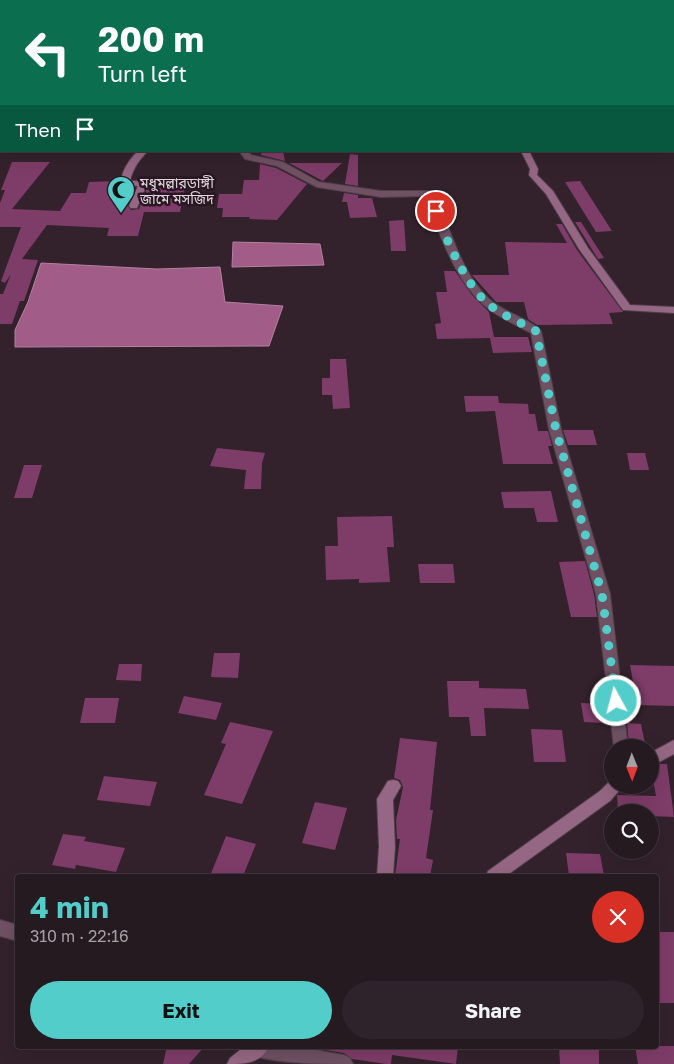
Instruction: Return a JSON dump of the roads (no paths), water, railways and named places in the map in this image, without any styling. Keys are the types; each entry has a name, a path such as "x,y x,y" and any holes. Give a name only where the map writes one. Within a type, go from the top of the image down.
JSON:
{"street":[{"path":"134,206 144,184 125,184 127,173 139,154 142,152"},
{"path":"244,152 248,157 280,164 317,184 380,194 429,193 442,229 464,272 485,302 536,331 556,430 602,594 620,739"},
{"path":"525,152 534,169 533,175 550,193 584,249 627,308 674,310"},
{"path":"659,755 674,746"},
{"path":"384,874 387,847 385,800 393,786"},
{"path":"497,874 605,794"},
{"path":"0,928 15,932"},
{"path":"236,1064 257,1049"},
{"path":"263,1049 344,1064"}],"place":[{"name":"মধুমল্লারডাঙ্গী জামে মসজিদ","path":"121,214"}]}
